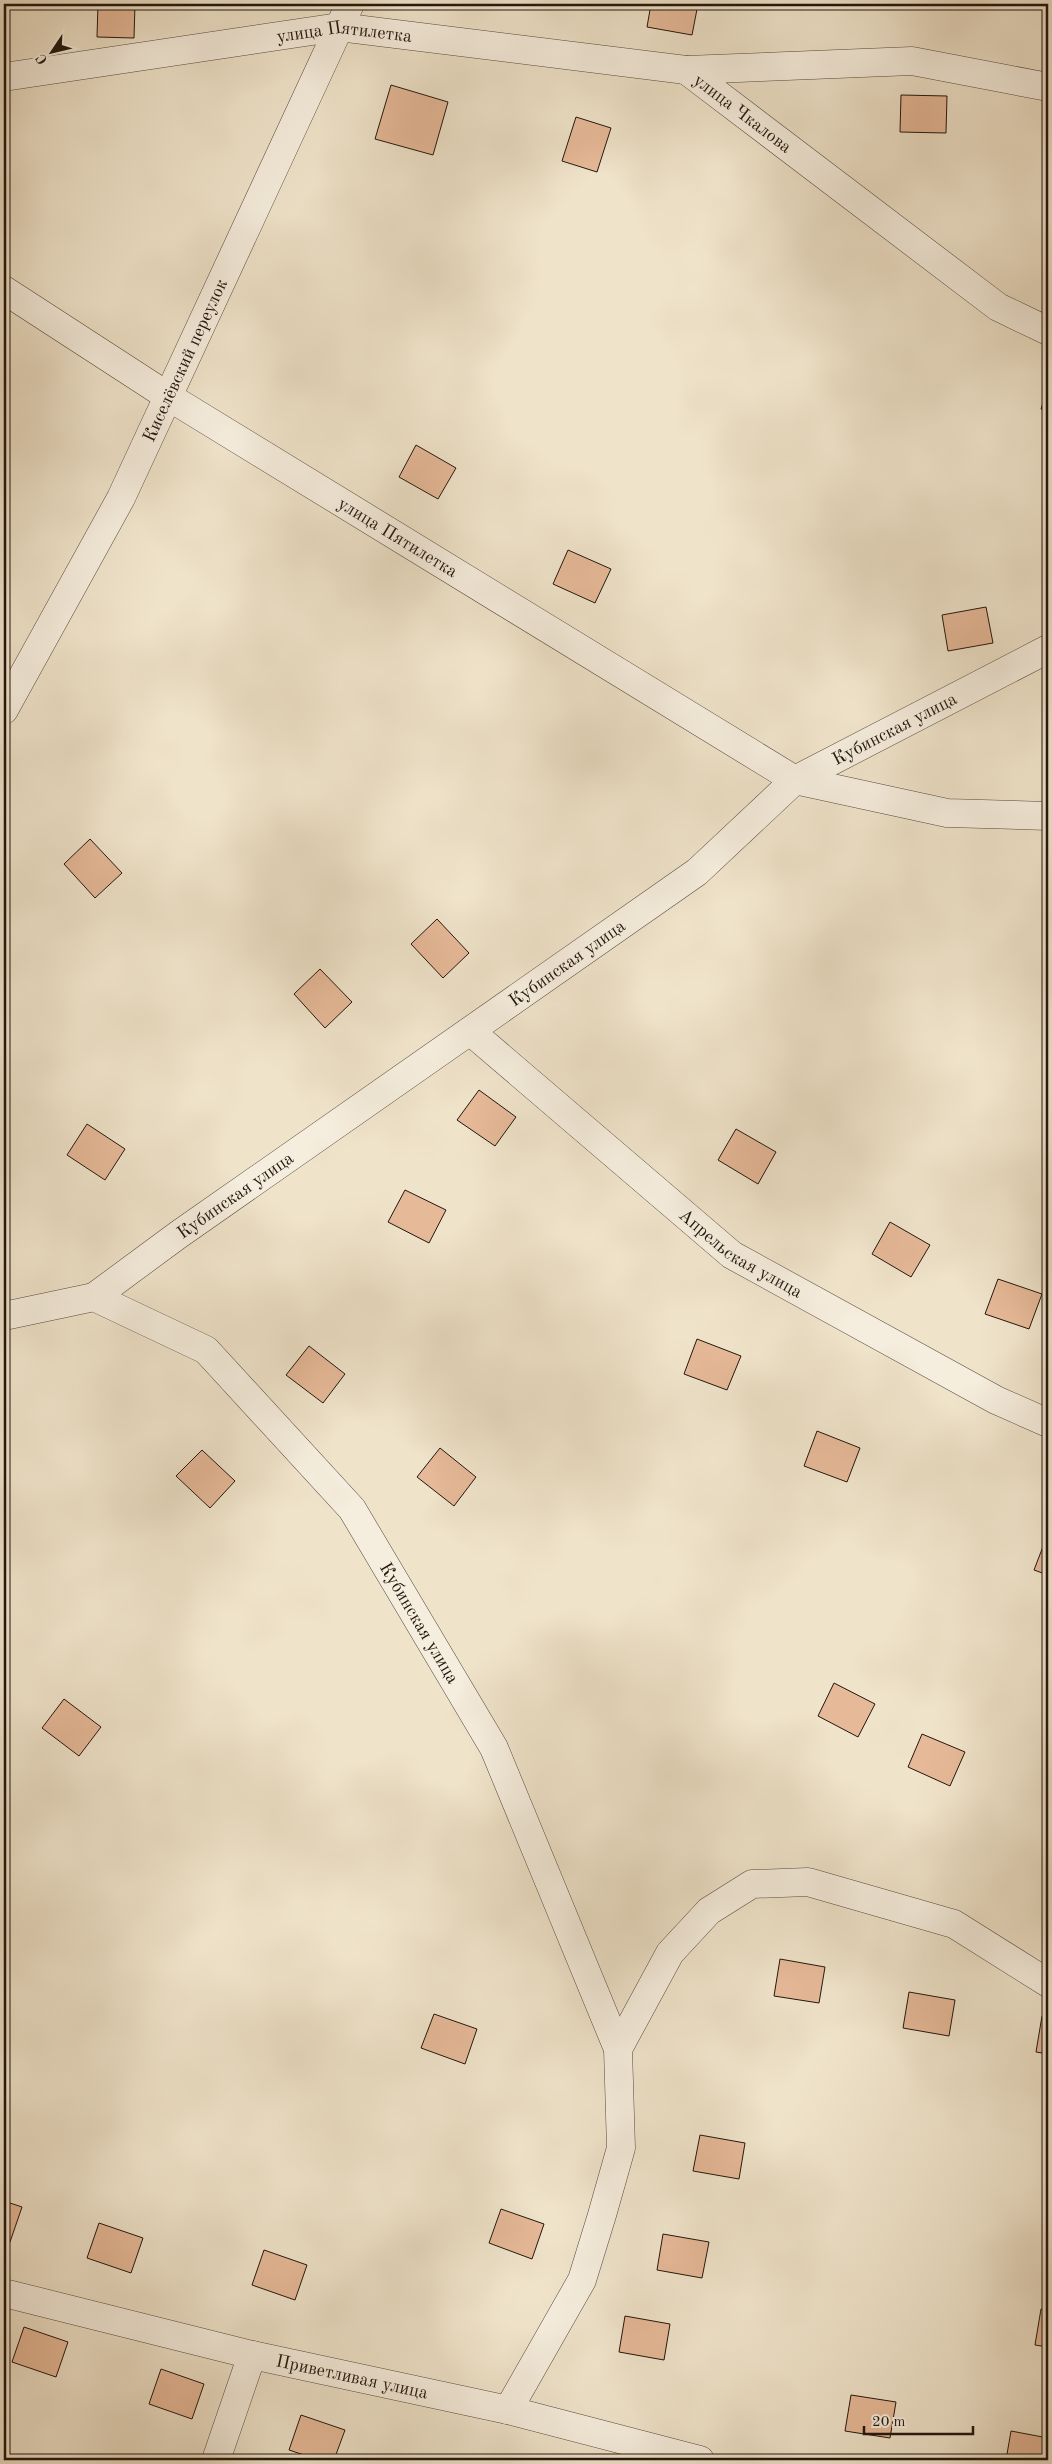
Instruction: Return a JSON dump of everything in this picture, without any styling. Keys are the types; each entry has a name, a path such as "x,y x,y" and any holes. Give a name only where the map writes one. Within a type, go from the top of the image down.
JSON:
{"street":[{"name":"улица Пятилетка","path":"4,77 344,15 686,70"},
{"name":"Киселёвский переулок","path":"4,710 121,498 344,15"},
{"name":"улица Чкалова","path":"686,70 912,61 1048,88"},
{"name":"улица Чкалова","path":"686,70 998,308 1048,331"},
{"name":"улица Пятилетка","path":"4,290 169,396 795,780 947,813 1048,816"},
{"name":"Кубинская улица","path":"4,1316 94,1297 178,1235 698,872 795,780 1048,650"},
{"name":"Апрельская улица","path":"470,1031 732,1255 996,1400 1048,1423"},
{"name":"Кубинская улица","path":"94,1297 206,1350 352,1509 494,1748 618,2049"},
{"path":"508,2410 582,2280 602,2215 621,2148 618,2049 670,1953 709,1911 752,1884 808,1882 954,1924 1048,1983"},
{"name":"Приветливая улица","path":"4,2293 252,2355 508,2410 700,2460"},
{"path":"216,2460 252,2355"}],"building":[{"path":"98,4 135,4 134,38 97,37"},
{"path":"651,4 698,4 692,35 647,27"},
{"path":"391,85 448,102 433,155 375,139"},
{"path":"901,95 947,96 946,133 900,132"},
{"path":"576,117 611,128 597,172 562,161"},
{"path":"1048,387 1048,412 1041,409"},
{"path":"416,445 456,468 438,499 399,477"},
{"path":"568,550 611,569 595,603 553,584"},
{"path":"986,607 993,643 948,651 942,615"},
{"path":"90,839 122,873 95,898 64,864"},
{"path":"437,919 469,953 443,978 411,944"},
{"path":"320,969 352,1002 325,1028 294,994"},
{"path":"479,1090 516,1117 495,1146 457,1120"},
{"path":"87,1124 125,1149 105,1180 67,1155"},
{"path":"736,1129 776,1152 758,1184 718,1160"},
{"path":"405,1190 446,1210 429,1243 388,1222"},
{"path":"890,1222 930,1245 911,1277 872,1254"},
{"path":"998,1279 1042,1294 1029,1329 985,1314"},
{"path":"697,1339 741,1356 727,1390 684,1374"},
{"path":"309,1346 345,1374 323,1403 286,1375"},
{"path":"817,1431 860,1448 847,1482 804,1466"},
{"path":"440,1448 476,1477 454,1506 417,1477"},
{"path":"202,1450 235,1481 210,1508 176,1476"},
{"path":"1048,1536 1048,1575 1034,1570"},
{"path":"834,1683 875,1704 858,1737 818,1716"},
{"path":"64,1699 101,1727 79,1756 42,1728"},
{"path":"922,1734 965,1752 950,1786 908,1767"},
{"path":"780,1959 825,1967 819,2003 774,1996"},
{"path":"909,1992 955,2000 949,2036 903,2028"},
{"path":"434,2014 477,2029 465,2064 421,2048"},
{"path":"1042,2016 1048,2017 1048,2054 1036,2052"},
{"path":"700,2135 745,2143 739,2179 693,2171"},
{"path":"4,2201 22,2207 10,2242 4,2240"},
{"path":"501,2209 544,2224 532,2259 489,2243"},
{"path":"99,2223 143,2238 131,2273 87,2258"},
{"path":"663,2234 709,2242 702,2278 657,2270"},
{"path":"264,2250 307,2265 295,2300 252,2285"},
{"path":"1041,2309 1048,2310 1048,2347 1035,2345"},
{"path":"625,2316 670,2324 664,2360 619,2352"},
{"path":"24,2327 68,2342 56,2377 12,2362"},
{"path":"161,2369 204,2384 192,2419 149,2404"},
{"path":"851,2395 896,2402 890,2438 845,2431"},
{"path":"301,2415 345,2430 334,2460 319,2460 289,2450"},
{"path":"1011,2431 1048,2438 1048,2460 1006,2460"}]}
